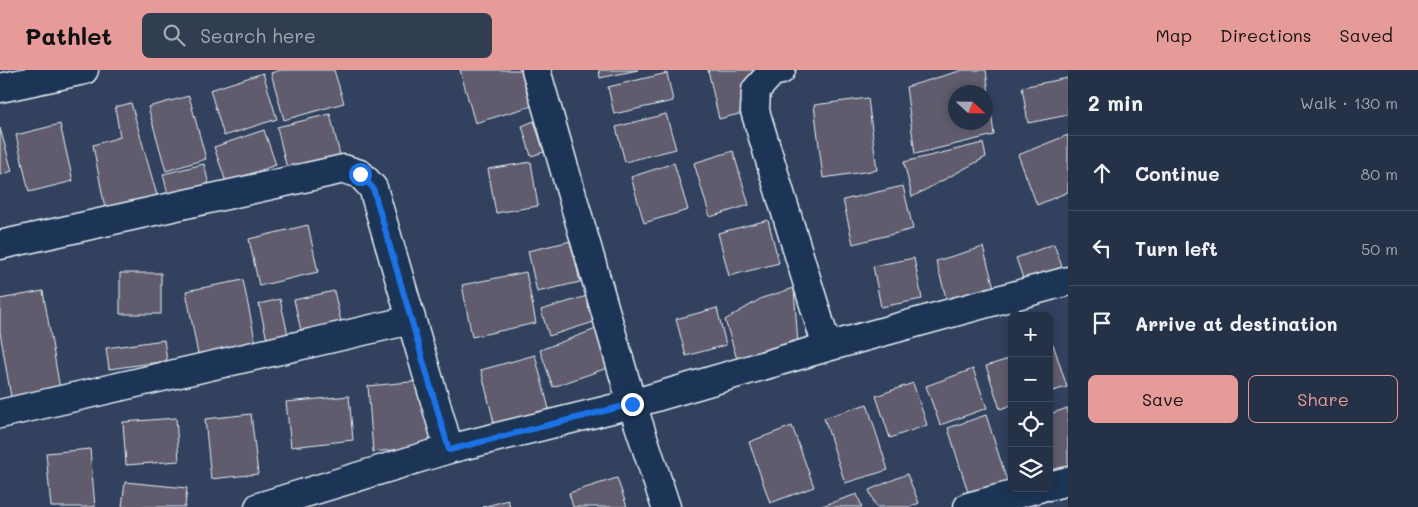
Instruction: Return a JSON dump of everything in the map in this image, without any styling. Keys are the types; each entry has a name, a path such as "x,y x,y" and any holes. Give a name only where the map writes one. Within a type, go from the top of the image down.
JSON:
{"street":[{"path":"0,88 84,70"},
{"path":"536,70 632,404 666,507"},
{"path":"781,70 772,72 756,90 755,111 827,347"},
{"path":"0,245 344,169 360,174 373,188 449,450"},
{"path":"259,507 449,450 632,404 827,347 1068,281"},
{"path":"0,414 411,320"},
{"path":"1053,485 1068,481"},
{"path":"968,507 1024,492"}],"building":[{"path":"281,70 334,70 344,103 284,120 271,73"},
{"path":"460,70 521,70 532,106 475,123"},
{"path":"599,70 638,70 600,78"},
{"path":"708,70 754,70 763,108 719,119"},
{"path":"963,70 986,70 988,85 948,85 948,130 993,130 993,127 994,135 915,154 906,87"},
{"path":"263,73 277,119 224,136 210,90"},
{"path":"667,73 673,101 614,114 608,87"},
{"path":"1068,78 1068,115 1028,123 1022,87"},
{"path":"189,96 206,159 166,171 148,107"},
{"path":"868,98 877,170 823,178 814,105"},
{"path":"131,103 158,199 106,214 93,145 120,137 115,107"},
{"path":"330,114 341,159 288,173 277,127"},
{"path":"666,114 676,149 625,162 616,127"},
{"path":"534,121 544,152 531,156 522,126"},
{"path":"60,124 73,181 29,192 16,135"},
{"path":"0,128 12,171 0,175"},
{"path":"264,130 276,165 226,182 214,147"},
{"path":"1068,135 1068,192 1037,205 1018,155"},
{"path":"983,143 986,157 912,197 904,162"},
{"path":"733,151 749,205 710,217 694,163"},
{"path":"531,162 538,206 496,213 488,169"},
{"path":"674,163 688,210 644,223 631,177"},
{"path":"204,164 211,193 170,203 163,174"},
{"path":"903,186 913,229 853,244 843,200"},
{"path":"768,220 779,263 729,276 718,233"},
{"path":"308,225 318,272 259,286 249,239"},
{"path":"571,241 580,282 537,292 528,251"},
{"path":"1054,244 1068,284 1032,304 1016,258"},
{"path":"983,247 995,291 948,305 936,261"},
{"path":"914,258 922,299 881,307 873,266"},
{"path":"526,272 536,323 472,337 462,285"},
{"path":"120,273 161,273 161,314 120,314"},
{"path":"243,280 258,354 200,365 186,291"},
{"path":"794,288 798,344 737,359 725,320 762,298"},
{"path":"43,291 60,389 11,397 0,332 0,299"},
{"path":"334,291 345,339 305,348 294,300"},
{"path":"587,296 594,322 549,336 541,310"},
{"path":"280,299 293,357 272,362 259,304"},
{"path":"717,308 726,345 686,356 676,319"},
{"path":"596,329 610,367 553,387 540,350"},
{"path":"164,340 167,361 109,369 106,348"},
{"path":"1053,344 1067,387 1053,391"},
{"path":"535,355 550,413 495,427 481,370"},
{"path":"1008,359 1008,406 1000,409 986,366"},
{"path":"973,369 987,408 940,425 926,386"},
{"path":"430,380 435,446 373,452 368,386"},
{"path":"913,383 927,425 890,438 876,396"},
{"path":"349,396 353,440 291,447 286,402"},
{"path":"867,404 888,470 845,483 824,418"},
{"path":"1068,408 1068,466 1053,471 1053,447 1053,413"},
{"path":"251,414 258,474 211,479 205,419"},
{"path":"986,415 1008,487 970,499 948,428"},
{"path":"176,418 179,461 126,465 123,422"},
{"path":"792,426 814,487 770,503 749,442"},
{"path":"90,449 95,507 51,507 46,453"},
{"path":"907,474 919,503 910,507 876,507 869,490"},
{"path":"617,478 627,507 573,507 569,493"},
{"path":"125,482 187,488 185,507 122,507"},
{"path":"857,494 862,507 819,507"},
{"path":"508,500 510,507 483,507"}],"route":[{"path":"360,174 373,188 449,450 632,404"}]}
